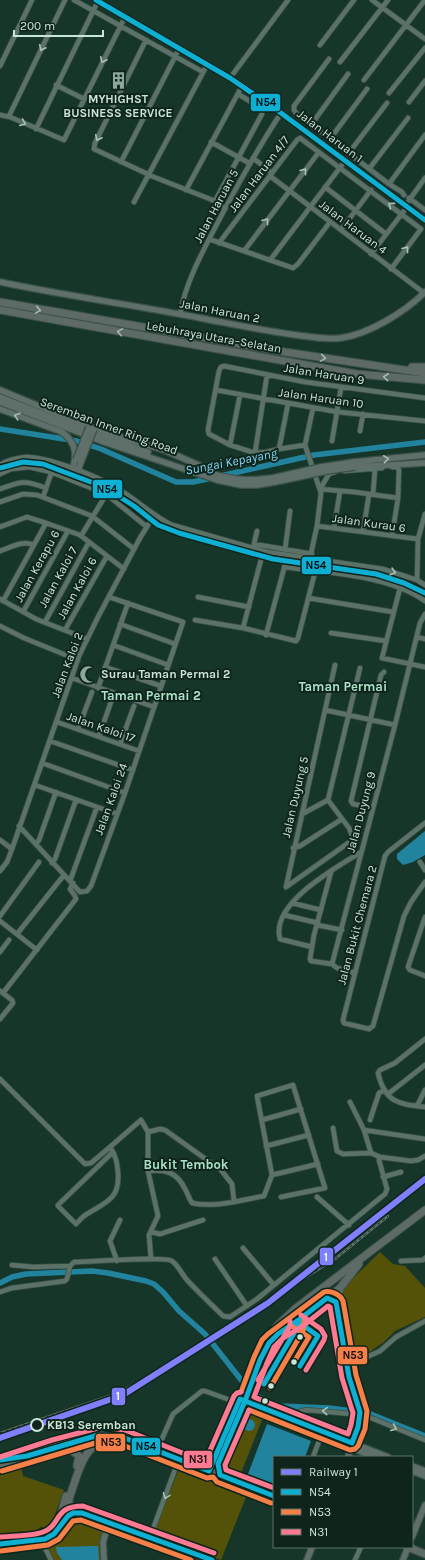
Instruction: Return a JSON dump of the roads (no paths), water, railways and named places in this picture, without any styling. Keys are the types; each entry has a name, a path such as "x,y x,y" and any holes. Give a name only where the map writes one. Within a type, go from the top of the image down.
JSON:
{"highway":[{"name":"Lebuhraya Utara–Selatan","path":"0,302 285,352 425,373"},
{"name":"Lebuhraya Utara–Selatan","path":"0,310 357,374 425,380"},
{"path":"389,368 425,367"},
{"path":"209,1471 242,1402 259,1352 269,1337 296,1308 425,1210"},
{"path":"250,1381 272,1339 280,1328 298,1311 425,1215"},
{"path":"272,1339 340,1288 359,1264"},
{"path":"220,1475 218,1464 235,1424 242,1402"},
{"path":"235,1424 243,1415 256,1410"},
{"path":"0,1464 102,1434 122,1437 273,1496"},
{"path":"122,1437 103,1439 93,1446 84,1458 68,1502 70,1507 82,1513 212,1560"},
{"path":"54,1447 71,1450 77,1454 79,1460 59,1518 57,1530"},
{"path":"0,1460 26,1456"},
{"path":"0,1544 41,1540 52,1536 68,1516 73,1513 82,1513"},
{"path":"410,1548 425,1554"}],"main road":[{"name":"Jalan Haruan 1","path":"97,1 242,86 281,113 425,220"},
{"name":"Jalan Haruan 2","path":"0,282 58,294 324,339 342,338 361,332 389,319 405,309 425,292"},
{"path":"1,393 91,428 164,450 205,468 215,475"},
{"name":"Seremban Inner Ring Road","path":"1,393 81,429 226,483 257,485 327,471 400,464 418,460"},
{"name":"Seremban Inner Ring Road","path":"0,402 104,442 198,472 235,479 253,481 321,467 388,458 418,460 425,462"},
{"path":"0,409 62,432 72,443 78,461"},
{"path":"75,472 91,428"},
{"path":"418,460 425,456"},
{"path":"339,1313 340,1288"},
{"path":"327,1298 336,1302 348,1365 362,1411 353,1445 348,1456"},
{"path":"242,1402 256,1410 322,1436 385,1456"},
{"path":"242,1402 296,1421 353,1445 373,1456"},
{"path":"413,1466 425,1472"},
{"path":"413,1471 425,1476"},
{"path":"413,1535 425,1505"},
{"path":"104,1560 103,1542 109,1522"},
{"path":"307,1560 312,1548"},
{"path":"403,1560 408,1548"}],"street":[{"path":"0,66 32,0"},
{"path":"10,117 10,114 65,0"},
{"path":"74,0 203,72"},
{"path":"230,78 288,0"},
{"path":"320,45 354,0"},
{"path":"372,0 425,39"},
{"path":"340,62 388,0"},
{"path":"364,80 425,0"},
{"path":"36,129 97,1"},
{"path":"0,115 10,117 64,140 125,17"},
{"path":"146,40 95,143 94,149 149,175 215,201 226,208"},
{"path":"389,94 425,48"},
{"path":"121,162 174,56 179,49"},
{"path":"329,59 294,106 296,113 348,154 398,190 400,194 404,195 425,210"},
{"path":"134,202 207,65"},
{"path":"311,125 348,74"},
{"path":"408,102 425,81"},
{"path":"56,85 84,98"},
{"path":"186,190 242,86"},
{"path":"330,139 367,89"},
{"path":"215,201 263,111 261,108 238,94"},
{"path":"348,154 387,103"},
{"name":"Jalan Haruan 5","path":"180,314 182,302 190,280 209,239 249,163 281,113"},
{"path":"369,169 408,118"},
{"path":"389,184 425,134"},
{"name":"Jalan Haruan 4/7","path":"219,243 297,140 300,138 319,152"},
{"path":"211,142 249,163"},
{"path":"244,251 319,152 422,229 391,269"},
{"name":"Jalan Haruan 4","path":"253,158 289,191 391,269 425,292"},
{"path":"271,260 345,161"},
{"path":"404,205 425,178"},
{"path":"325,187 386,234"},
{"path":"341,230 371,190"},
{"path":"372,254 402,214 404,195"},
{"path":"209,239 290,268 294,268 330,222"},
{"name":"Jalan Haruan 9","path":"216,390 219,371 221,367 224,366 341,388 425,398"},
{"path":"254,453 267,375"},
{"path":"332,441 341,388"},
{"path":"216,390 208,430 209,434 230,445 254,453 305,445"},
{"name":"Jalan Haruan 10","path":"216,390 338,412 425,421"},
{"path":"230,445 240,395"},
{"path":"279,449 288,404"},
{"path":"311,556 318,526 320,502 320,489 305,445 313,408"},
{"path":"360,431 363,414"},
{"path":"0,465 11,460 32,458 75,472 113,486 172,525"},
{"path":"0,468 23,462 44,464 53,470 107,492 147,527"},
{"path":"0,474 11,469 29,467 75,472 158,525 179,533 262,556 286,561 376,574 408,584 425,593"},
{"path":"320,489 330,473 397,467 399,470 398,498 392,536"},
{"path":"363,532 375,469"},
{"path":"43,497 53,470"},
{"path":"0,489 22,482 30,482 46,488"},
{"path":"320,489 398,498"},
{"path":"334,528 340,491"},
{"path":"81,536 107,492"},
{"path":"0,502 23,494 33,494 43,497 92,516 134,550"},
{"path":"136,500 137,504 151,516 152,520"},
{"path":"285,550 290,511"},
{"path":"417,580 418,539 425,514"},
{"path":"0,527 27,517 46,523 81,536 124,569"},
{"path":"152,520 267,552 311,556"},
{"name":"Jalan Kaloi 2","path":"0,871 7,862 12,849 78,660 87,639 134,550 152,520"},
{"path":"46,523 2,600 23,612 87,639"},
{"name":"Jalan Kurau 6","path":"318,526 418,539"},
{"name":"Jalan Kerapu 6","path":"23,612 68,531"},
{"path":"257,531 254,544 383,569 417,580 425,585"},
{"path":"0,551 27,542 34,545"},
{"name":"Jalan Kaloi 7","path":"45,622 88,542"},
{"name":"Jalan Kaloi 6","path":"66,630 107,556"},
{"path":"243,628 262,556"},
{"path":"266,635 286,561"},
{"path":"284,567 368,578 400,588 418,596 425,601"},
{"path":"195,620 243,628 266,635 296,641 315,572"},
{"path":"400,588 382,658 425,667"},
{"path":"98,688 128,603 109,597"},
{"path":"198,598 249,607"},
{"path":"308,598 393,612"},
{"name":"Jalan Kaloi 24","path":"19,826 80,892 87,891 91,886 125,793 183,622 128,603"},
{"name":"Jalan Duyung 9","path":"332,964 395,725 416,637 420,623 425,614"},
{"path":"120,624 175,644"},
{"path":"0,626 24,638 78,660"},
{"path":"331,633 386,641"},
{"path":"416,637 425,639"},
{"path":"113,645 168,665"},
{"name":"Jalan Duyung 5","path":"335,665 293,848 286,887 352,839 353,835 342,819"},
{"path":"105,667 161,686"},
{"path":"302,814 328,800 360,668"},
{"path":"373,808 353,804 351,801 369,720 381,675 384,672"},
{"path":"72,678 154,707"},
{"path":"78,729 92,692"},
{"path":"99,736 112,699"},
{"path":"120,744 134,706"},
{"path":"325,710 395,725"},
{"name":"Jalan Kaloi 17","path":"57,722 139,751"},
{"path":"50,741 133,770"},
{"path":"42,763 125,793"},
{"path":"35,785 117,814"},
{"path":"36,844 39,840 56,792"},
{"path":"52,863 55,859 76,800"},
{"path":"293,848 300,846 342,819 328,800"},
{"path":"0,1019 13,1003 12,1000 2,992 76,899 70,889 71,882 97,807"},
{"name":"Jalan Bukit Chemara 2","path":"425,823 386,854 343,1020 344,1023 370,1029 373,1026 404,916 411,902 425,882"},
{"path":"16,836 26,834"},
{"path":"0,840 12,849"},
{"path":"312,947 280,939 280,928 284,915 297,896 361,852"},
{"path":"0,916 39,862"},
{"path":"420,862 425,870"},
{"path":"331,872 317,924 310,960 332,964 337,968 355,973"},
{"path":"17,934 64,875"},
{"path":"292,903 321,910"},
{"path":"284,915 342,930"},
{"path":"425,917 408,967 410,970 425,976"},
{"path":"0,922 36,950"},
{"path":"0,952 9,940"},
{"path":"425,1039 395,1063 380,1070 378,1073 387,1092 397,1103 425,1107"},
{"path":"370,1120 379,1093 387,1092 425,1065"},
{"path":"0,1079 85,1164 91,1163 141,1120 148,1132 148,1171 158,1216 149,1235 151,1258"},
{"path":"148,1171 166,1170 173,1174 180,1181 192,1203 199,1205 218,1204 264,1196 272,1175 258,1096 293,1085 326,1188 281,1198"},
{"path":"417,1106 425,1090"},
{"path":"350,1102 364,1130 371,1153"},
{"path":"262,1120 300,1109"},
{"path":"333,1128 337,1151 339,1153 371,1153 380,1157 411,1161 418,1160 425,1156"},
{"path":"148,1132 160,1129 165,1130 221,1170 232,1184 234,1201"},
{"path":"364,1130 425,1140"},
{"path":"266,1146 309,1135"},
{"path":"110,1147 113,1152 117,1160 119,1182 118,1188 109,1201 86,1214 75,1224 58,1205 113,1152"},
{"path":"0,1292 12,1288 62,1281 67,1278 74,1262 163,1258 173,1261 187,1280 223,1316 230,1317 247,1306 386,1194 387,1189 379,1160 380,1157"},
{"path":"272,1175 318,1164"},
{"path":"383,1177 401,1172"},
{"path":"317,1197 349,1225"},
{"path":"117,1261 110,1241 120,1220"},
{"path":"151,1232 160,1234 203,1220"},
{"path":"243,1248 273,1284"},
{"path":"401,1261 424,1260 425,1258"},
{"path":"215,1259 247,1306"},
{"path":"12,1264 70,1270"},
{"path":"348,1365 380,1351 396,1337 425,1321"},
{"path":"157,1450 173,1414 202,1391 205,1390 242,1402"},
{"path":"296,1421 301,1411 307,1410 362,1411 425,1440"},
{"path":"313,1456 322,1436"},
{"path":"150,1537 179,1459"},
{"path":"41,1540 51,1560"},
{"path":"356,1560 361,1548"}],"water":[{"path":"425,831 425,855 413,862 403,865 397,859 397,854"},
{"path":"251,1419 254,1420 254,1430 247,1431 244,1430 243,1423 244,1420"},
{"path":"267,1424 311,1441 305,1456 273,1456 273,1484 248,1474"},
{"path":"98,1546 99,1560 62,1560 57,1553 56,1547"}],"waterway":[{"name":"Sungai Kepayang","path":"0,429 77,441 101,449 176,482 193,482 212,478"},
{"name":"Sungai Kepayang","path":"220,476 314,455 425,442"},
{"path":"0,1283 12,1277 26,1274 92,1271 146,1281 154,1284 163,1292 179,1311 205,1334 242,1381 259,1397 280,1406 329,1408 368,1413 425,1436"}],"railway":[{"path":"295,1284 335,1259 388,1216"},
{"path":"205,1341 248,1316"},
{"path":"0,1433 118,1393 186,1356"}],"rail line":[{"name":"1","path":"0,1438 123,1395 268,1303 425,1179"}],"place":[{"name":"MYHIGHST BUSINESS SERVICE","path":"118,80"},
{"name":"Surau Taman Permai 2","path":"88,674"},
{"name":"KB13 Seremban","path":"37,1425"}],"district":[{"name":"Taman Permai","path":"343,686"},
{"name":"Taman Permai 2","path":"151,695"},
{"name":"Bukit Tembok","path":"186,1164"}]}
